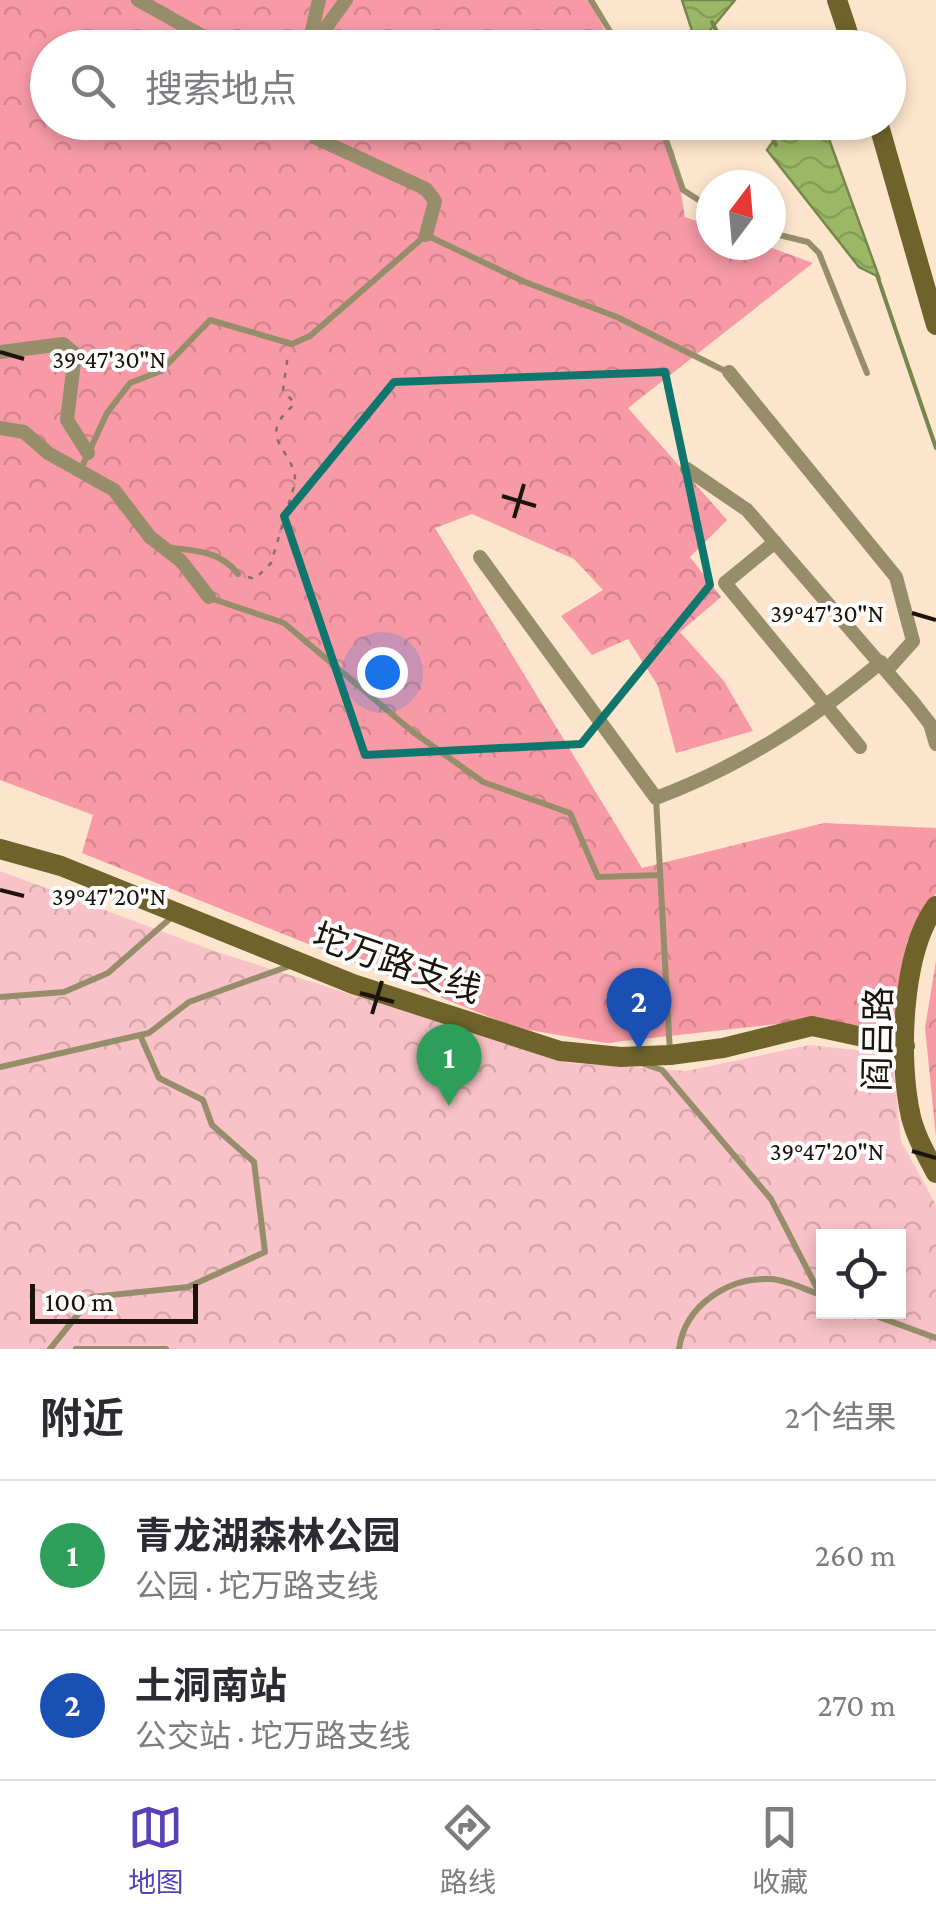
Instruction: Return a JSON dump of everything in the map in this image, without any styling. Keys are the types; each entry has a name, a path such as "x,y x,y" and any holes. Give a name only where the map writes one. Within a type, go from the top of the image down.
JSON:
{"main road":[{"path":"837,0 847,30"},
{"path":"884,140 930,283 936,324"},
{"name":"坨万路支线","path":"0,849 61,866 297,963 560,1050 621,1056 670,1055 723,1048 812,1026 904,1046"},
{"name":"阎吕路","path":"936,906 913,958 904,1046 910,1114 936,1173"}],"street":[{"path":"138,0 192,30"},
{"path":"313,30 319,0"},
{"path":"323,30 346,0"},
{"path":"320,140 426,189 435,201 426,235"},
{"path":"0,352 63,344 70,348 75,354 68,420 88,454"},
{"path":"480,557 656,798 750,758 884,666 914,642 896,577 728,372"},
{"path":"0,428 24,432 48,454 114,490 209,597"},
{"path":"687,469 747,510 884,666 930,724 936,744"},
{"path":"775,542 725,583 860,747"}],"lane":[{"path":"590,0 609,30"},
{"path":"666,140 683,190 696,198"},
{"path":"81,469 107,413 130,384 161,371 210,320 292,344 310,336 426,235 537,287 617,317 728,372"},
{"path":"786,237 808,242 819,253 867,373"},
{"path":"164,548 209,553 231,565 238,574"},
{"path":"209,597 284,624 414,732 484,782 570,813 598,878 660,875"},
{"path":"656,798 670,1055"},
{"path":"0,997 64,992 108,973 142,948 176,913"},
{"path":"0,1067 140,1035 218,988 256,981 297,963"},
{"path":"50,1349 92,1297 188,1287 264,1252 254,1162 212,1124 202,1100 159,1078 140,1035"},
{"path":"621,1056 662,1070 700,1119 745,1166 772,1198 816,1284"},
{"path":"679,1349 681,1333 697,1308 738,1282 774,1278 816,1294"},
{"path":"884,1319 936,1338"},
{"path":"76,1349 166,1349"}],"path":[{"path":"238,574 255,579 270,563 281,520 289,510 296,474 282,454 276,428 279,418 296,404 283,390 292,344"}],"highlighted area":[{"path":"665,372 710,585 581,744 365,755 284,516 394,382"}],"green space":[{"path":"0,0 589,0 604,30 30,30 30,140 667,140 674,152 685,217 696,221 696,260 786,260 786,253 813,263 628,408 727,520 690,557 721,597 680,632 724,681 753,731 676,753 658,686 628,639 592,655 561,616 603,590 574,559 472,514 435,528 642,868 824,823 936,828 936,893 907,942 895,1028 804,1021 606,1043 517,1028 82,853 93,815 0,780"},
{"path":"0,871 217,952 569,1063 686,1071 810,1045 892,1054 901,1141 936,1205 936,1349 0,1349"},
{"path":"936,961 936,1137 925,1028"}],"water":[{"path":"682,0 735,0 710,30 692,30"},
{"path":"774,140 829,140 879,277 859,267 767,150"}],"waterway":[{"path":"712,22 716,30"},
{"path":"773,140 776,145"},
{"path":"877,275 936,448"}],"place":[{"name":"土洞南站","path":"639,1050"},
{"name":"青龙湖森林公园","path":"449,1106"}]}
